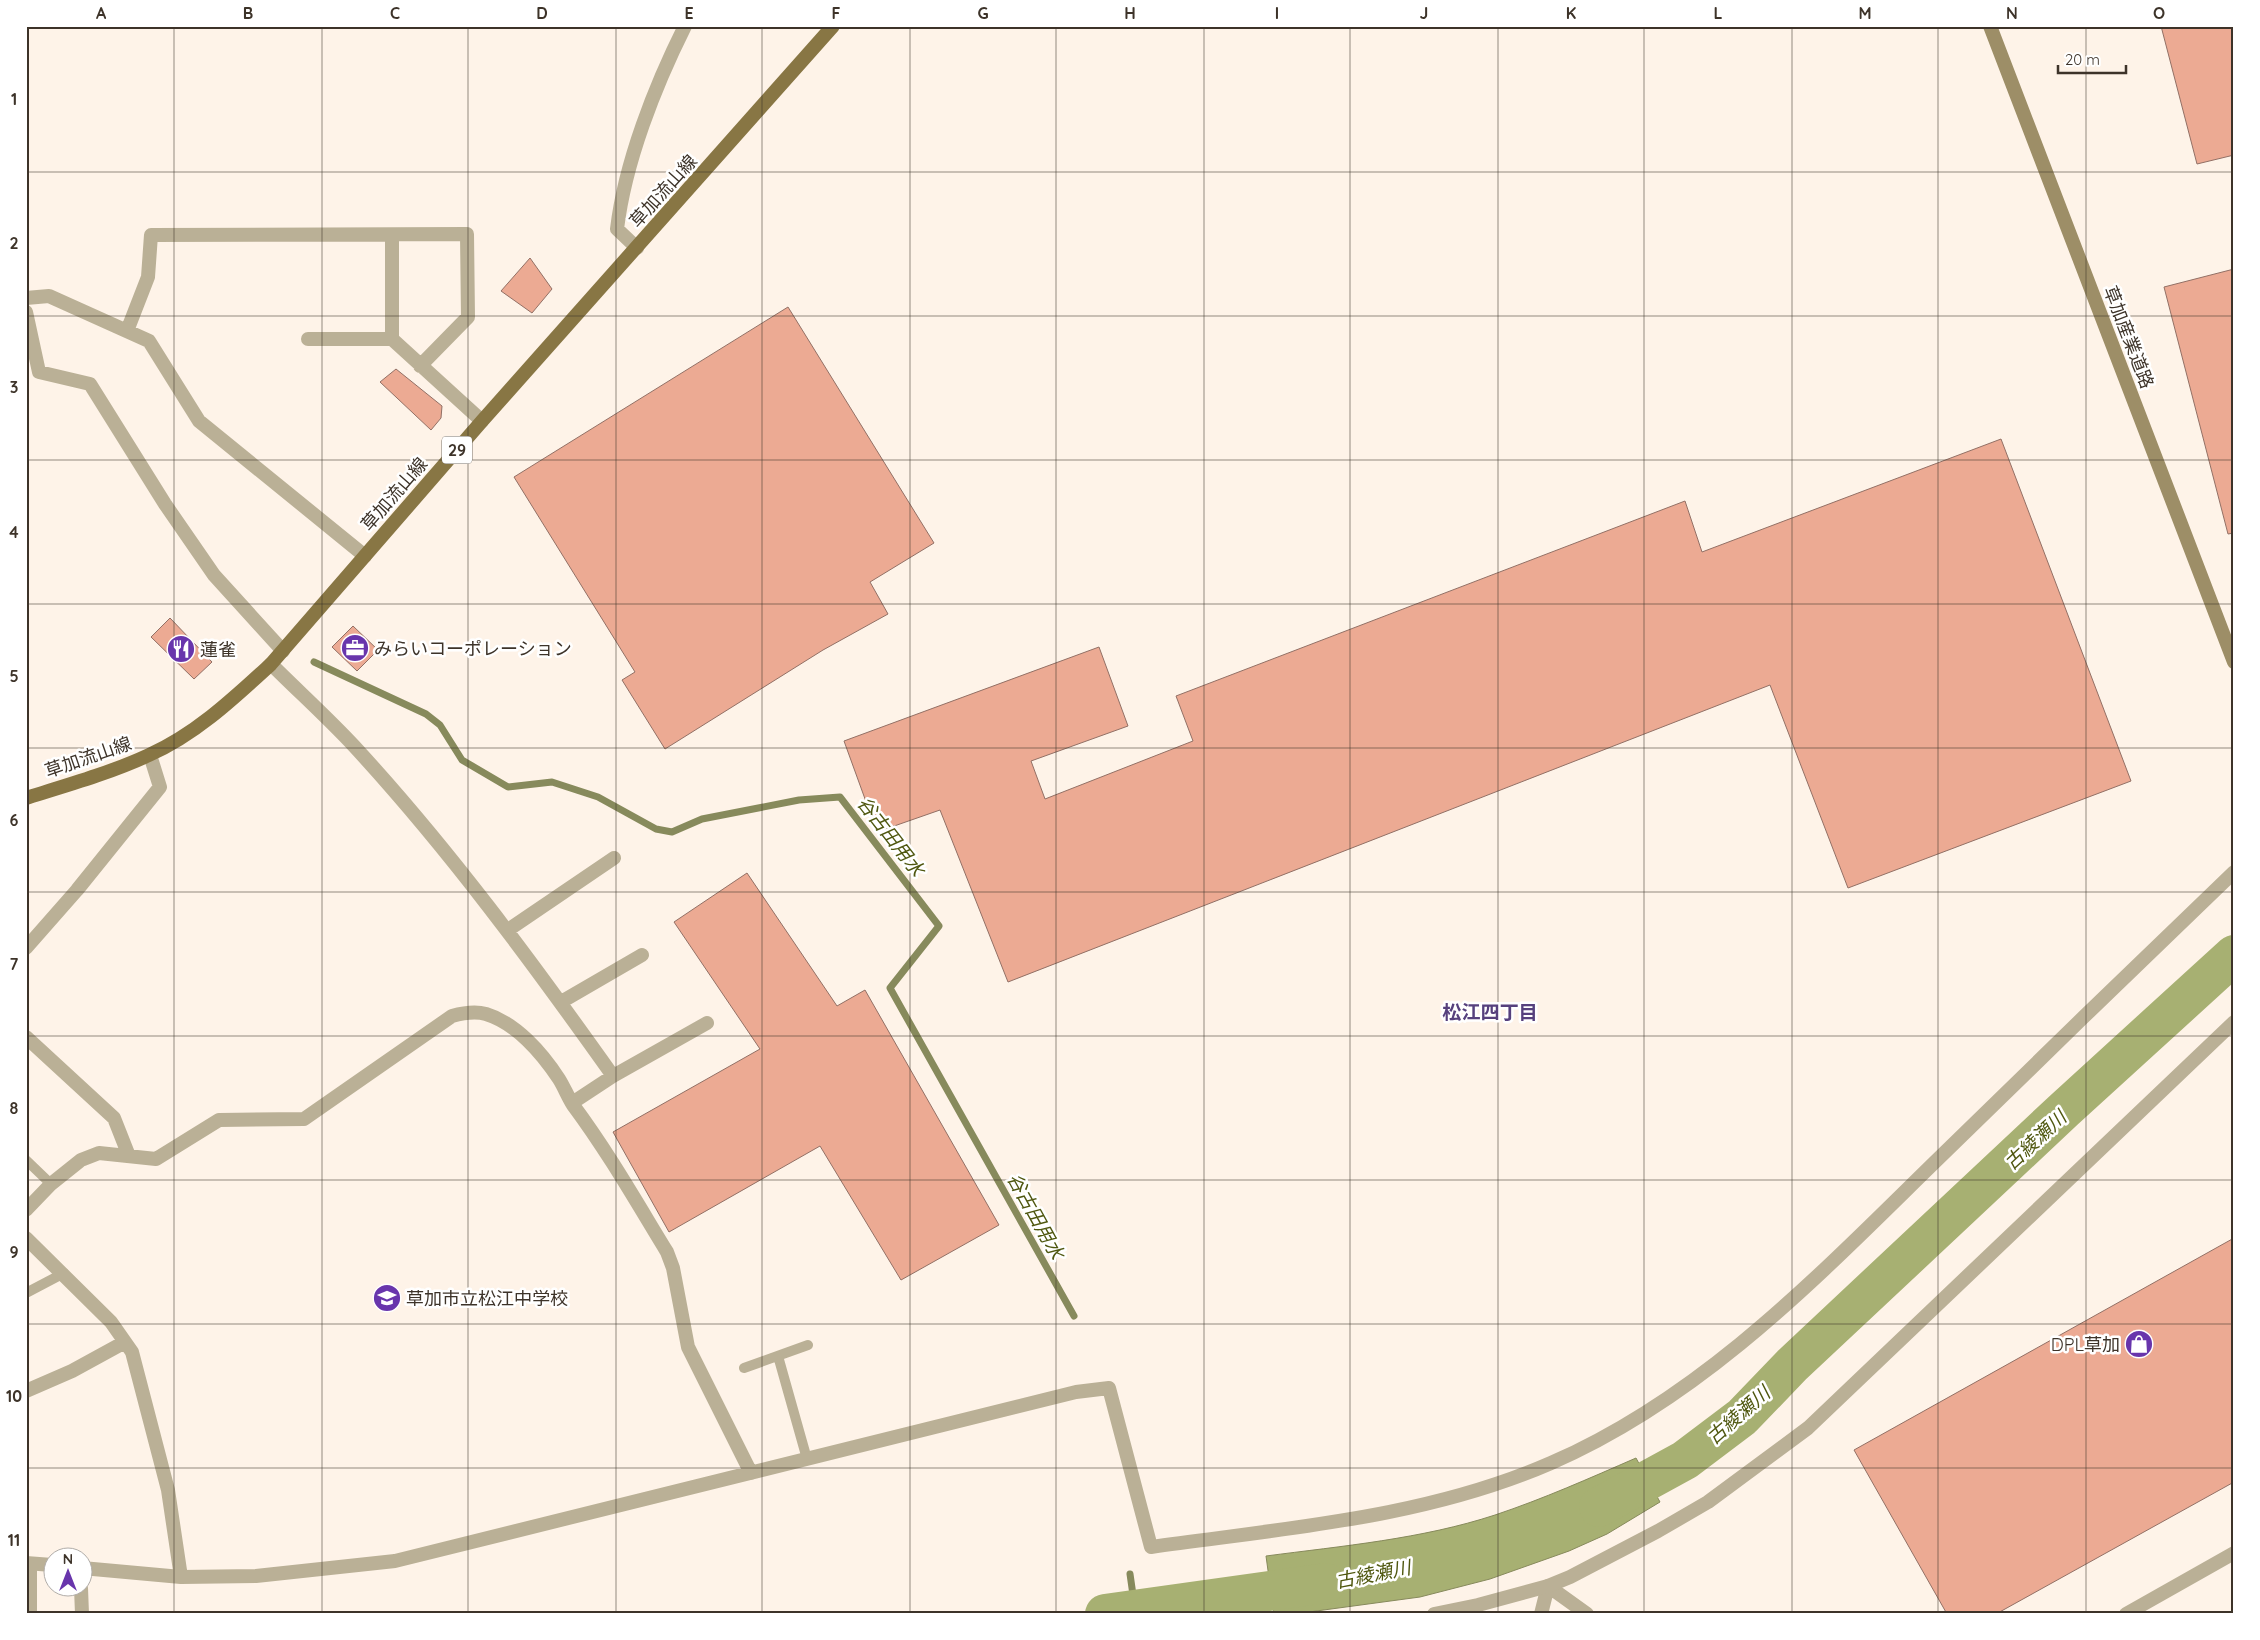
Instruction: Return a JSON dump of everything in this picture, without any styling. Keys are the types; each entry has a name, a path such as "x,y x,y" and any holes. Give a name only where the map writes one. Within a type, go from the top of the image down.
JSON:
{"main road":[{"name":"草加流山線","path":"26,798 88,779 150,755 203,723 235,698 271,664 482,421 833,26"},
{"name":"草加産業道路","path":"1990,26 2234,662"}],"street":[{"path":"637,248 617,229 621,200 661,76 685,26"},
{"path":"392,234 392,339"},
{"path":"127,331 148,277 151,235 467,234 468,317 420,366"},
{"path":"26,298 49,296 149,341 199,421 365,556"},
{"path":"26,312 38,372 90,384 165,504 214,575 283,651"},
{"path":"308,339 392,339 482,421"},
{"path":"271,664 353,745 408,807 508,930 614,1076"},
{"path":"26,948 77,890 160,787 150,755"},
{"path":"508,930 614,858"},
{"path":"92,1569 181,1577 256,1576 395,1561 1076,1392 1109,1388 1151,1547 1383,1514 1422,1506 1481,1489 1551,1463 1608,1434 1663,1402 1710,1369 1763,1326 2234,872"},
{"path":"561,1002 642,955"},
{"path":"26,1210 51,1184 81,1160 99,1153 156,1159 219,1120 304,1119 452,1016 468,1012 486,1014 516,1031 545,1060 560,1080 572,1103 590,1127 667,1252 673,1268 688,1348 751,1473"},
{"path":"1434,1614 1478,1605 1548,1586 1658,1531 1708,1502 1808,1428 2234,1022"},
{"path":"572,1103 614,1076 707,1023"},
{"path":"26,1037 114,1118 129,1156"},
{"path":"26,1238 64,1273 111,1322 132,1352 168,1490 181,1577"},
{"path":"26,1391 72,1371 125,1342"},
{"path":"2126,1614 2234,1552"},
{"path":"29,1563 42,1564"},
{"path":"1541,1614 1548,1586"},
{"path":"1548,1586 1587,1614"},
{"path":"82,1598 82,1614"}],"lane":[{"path":"26,1160 51,1184"},
{"path":"26,1293 64,1273"},
{"path":"744,1368 808,1345"},
{"path":"778,1356 807,1459"},
{"path":"29,1563 32,1614"}],"water":[{"path":"1636,1458 1660,1502 1607,1534 1569,1551 1490,1579 1420,1597 1294,1614 1274,1614 1266,1556 1382,1541 1467,1523 1531,1502"}],"building":[{"path":"2161,26 2234,26 2234,155 2197,164"},
{"path":"530,258 552,289 532,313 501,291"},
{"path":"2234,269 2234,533 2228,534 2164,287"},
{"path":"788,307 934,543 870,582 888,614 823,650 665,749 622,680 635,672 514,477"},
{"path":"396,369 442,406 441,418 431,430 380,382"},
{"path":"2001,439 2131,781 1848,888 1770,685 1008,982 940,810 877,832 844,741 1099,647 1128,726 1031,761 1045,799 1193,741 1176,696 1685,501 1702,552"},
{"path":"170,618 212,662 194,679 151,637"},
{"path":"353,626 378,650 357,671 332,647"},
{"path":"747,873 837,1006 865,990 999,1225 901,1280 820,1146 669,1232 613,1132 760,1049 674,922"},
{"name":"DPL草加","path":"2234,1238 2234,1482 1996,1614 1947,1614 1854,1450"}],"waterway":[{"name":"谷古田用水","path":"314,662 426,714 440,725 462,760 508,787 552,782 598,797 656,829 672,832 702,819 799,800 840,797 939,926 890,988 1074,1316"},
{"name":"古綾瀬川","path":"1599,1507 1685,1460 1742,1417 1792,1365 2064,1110 2234,955"},
{"name":"谷古田用水","path":"1130,1574 1135,1609"},
{"name":"古綾瀬川","path":"1105,1614 1326,1583"}],"place":[{"name":"みらいコーポレーション","path":"355,648"},
{"name":"蓮雀","path":"181,649"},
{"name":"草加市立松江中学校","path":"387,1298"},
{"name":"DPL草加","path":"2139,1344"}],"district":[{"name":"松江四丁目","path":"1490,1012"}]}
